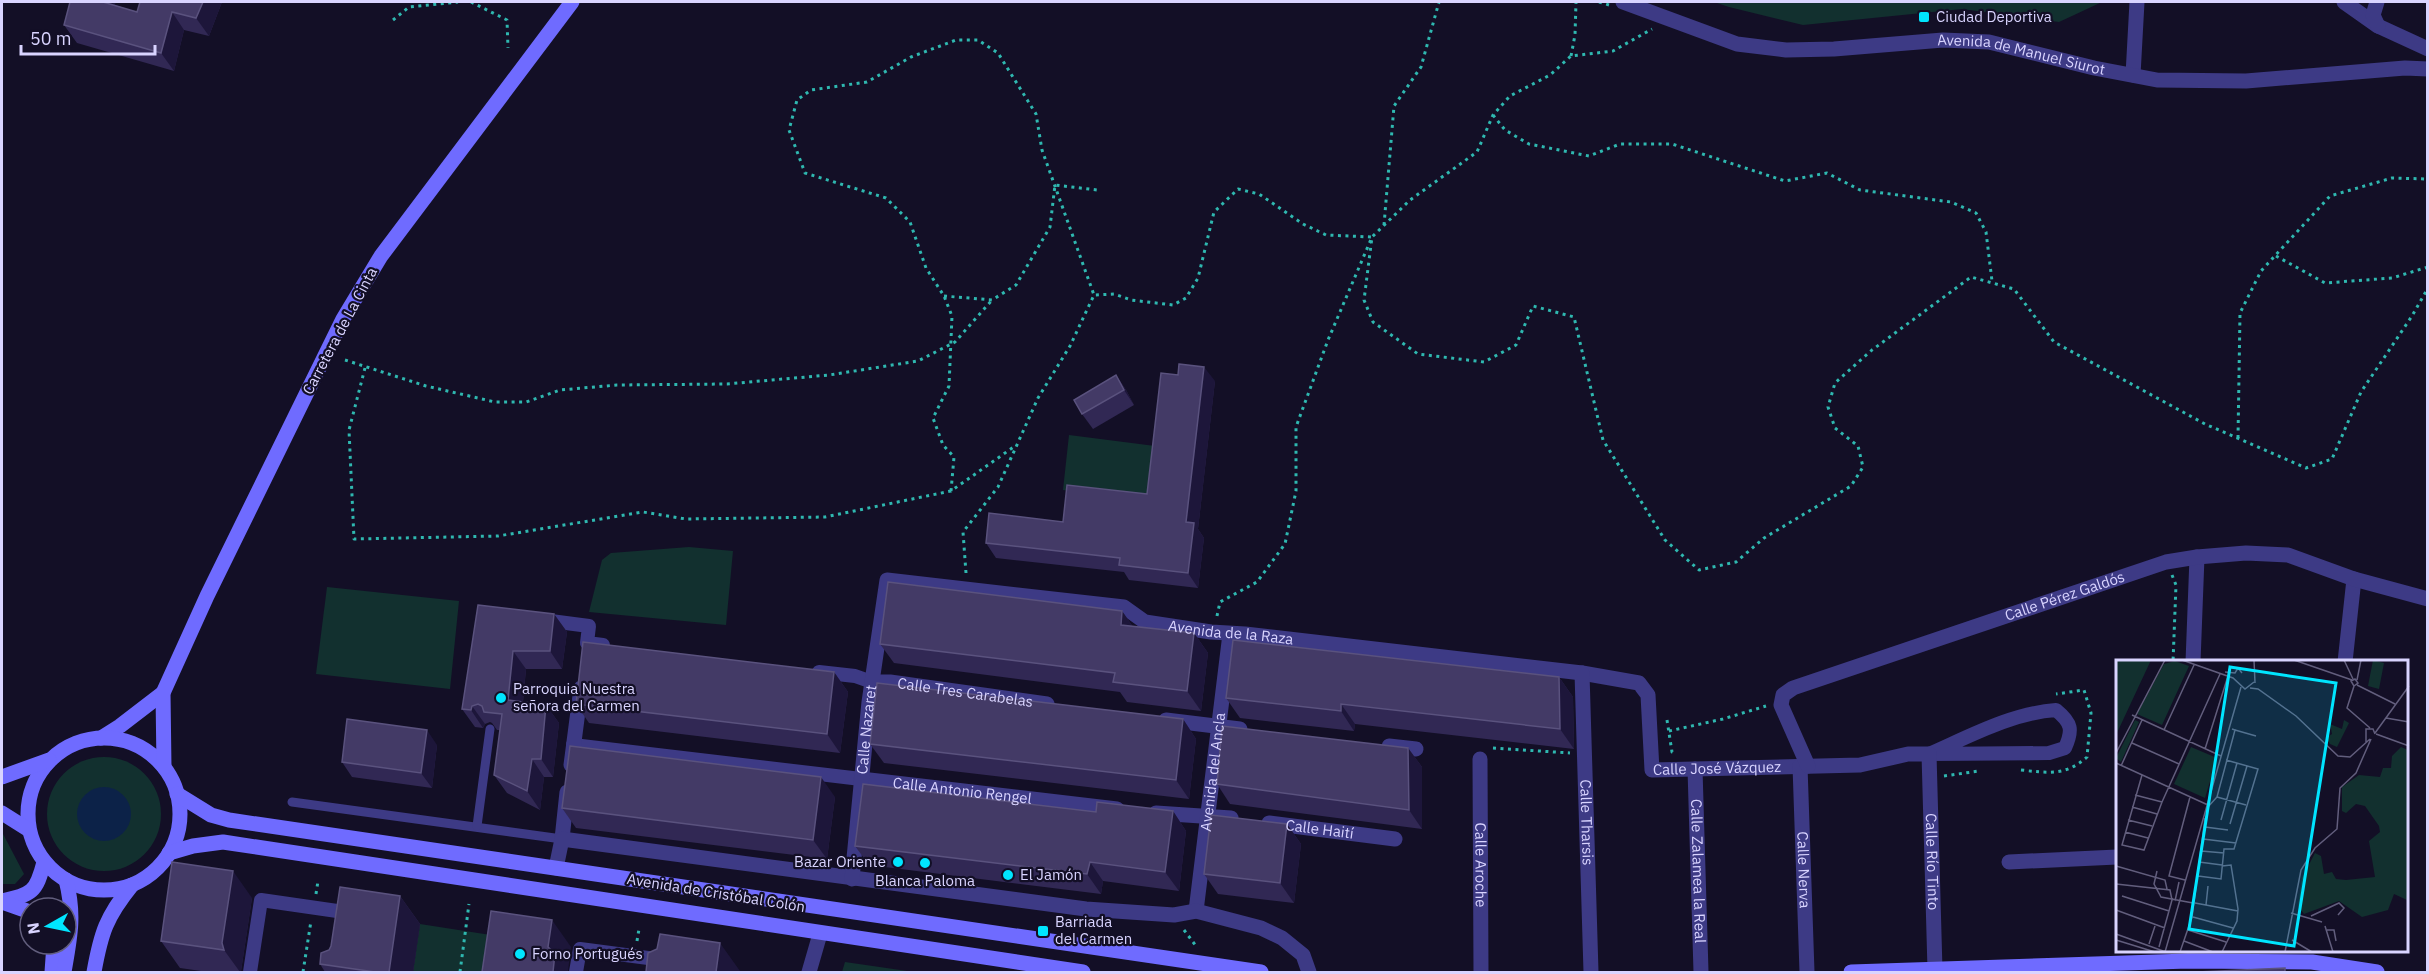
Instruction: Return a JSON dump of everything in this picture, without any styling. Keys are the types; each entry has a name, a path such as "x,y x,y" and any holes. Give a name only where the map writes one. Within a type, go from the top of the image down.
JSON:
{"main road":[{"name":"Carretera de La Cinta","path":"164,767 162,693 207,596 349,308 381,256 572,2"},
{"name":"Carretera de La Cinta","path":"101,738 162,693"},
{"path":"101,738 125,741 146,751 164,767 177,794 180,814 177,834 169,853 147,877 115,890 81,887 66,880 44,862 29,830 28,811 31,792 38,775 50,760 65,748 82,741 101,738"},
{"path":"2,777 50,760"},
{"name":"Avenida de Cristóbal Colón","path":"177,794 211,815 229,820 1261,972"},
{"path":"2,813 29,830"},
{"name":"Avenida de Cristóbal Colón","path":"169,853 193,846 223,842 1083,972"},
{"path":"2,902 28,895 38,884 44,862"},
{"path":"64,972 71,928 72,903 66,880"},
{"path":"94,972 101,933 117,903 132,885"},
{"path":"2,902 18,908"},
{"path":"52,972 53,956"},
{"path":"1851,972 1981,970 2313,957 2377,972"}],"street":[{"path":"2133,75 2137,2"},
{"path":"2344,2 2378,26 2427,49"},
{"path":"2377,2 2373,15 2378,26"},
{"name":"Avenida de Manuel Siurot","path":"1629,3 1737,44 1786,50 1834,49 1943,40 1989,42 2157,80 2246,81 2405,68 2427,69"},
{"name":"Calle Pérez Galdós","path":"1804,766 1782,705 1783,695 1793,688 2166,562 2246,553 2288,555 2354,579 2427,599"},
{"path":"2193,660 2198,557"},
{"path":"2345,660 2354,579"},
{"name":"Avenida de la Raza","path":"887,580 1124,608 1145,622 1230,634 1582,673"},
{"name":"Calle Nazaret","path":"852,879 872,682 887,580"},
{"path":"534,620 589,626 586,649 622,647"},
{"name":"Avenida del Ancla","path":"1196,911 1230,634"},
{"name":"Calle Tres Carabelas","path":"808,670 855,676 872,682 890,682 1065,706"},
{"name":"Calle José Vázquez","path":"1582,673 1639,683 1648,695 1652,770 1860,765 1908,754 1929,754"},
{"name":"Calle Tharsis","path":"1582,673 1591,972"},
{"path":"556,868 562,839 582,677"},
{"path":"2056,710 2068,719 2071,734 2065,748 2049,753 1929,754 1995,725 2038,711 2056,710"},
{"path":"2051,716 2059,718 2065,724 2067,735 2063,743 2056,747 1968,748 1968,744 2051,716"},
{"path":"1147,717 1254,731"},
{"path":"1370,744 1416,749"},
{"name":"Calle Antonio Rengel","path":"573,745 1188,817 1208,815"},
{"name":"Calle Aroche","path":"1481,972 1484,754"},
{"name":"Calle Río Tinto","path":"1929,754 1935,970"},
{"name":"Calle Nerva","path":"1804,766 1807,972"},
{"name":"Calle Zalamea la Real","path":"1695,769 1701,972"},
{"name":"Calle Haití","path":"1208,815 1395,839"},
{"path":"562,839 1086,909 1174,915 1196,911 1261,927 1282,938 1302,955 1309,972"},
{"path":"2009,862 2116,857"},
{"path":"250,972 261,900 351,913 348,933"},
{"path":"809,972 820,934"},
{"path":"576,972 579,949 671,961 669,972"}],"lane":[{"path":"477,826 490,729"},
{"path":"292,802 562,839"}],"path":[{"path":"393,20 409,7 458,2"},
{"path":"471,2 507,20 508,48"},
{"path":"1384,226 1394,106 1421,67 1439,2"},
{"path":"1571,56 1575,35 1576,2"},
{"path":"1217,617 1220,602 1257,582 1285,544 1296,491 1296,427 1328,340 1372,237 1410,200 1477,152 1493,115 1510,96 1550,75 1571,56 1613,51 1654,28"},
{"path":"951,491 954,458 943,445 933,418 949,386 952,316 944,296 926,268 910,222 886,198 805,173 789,130 797,100 811,90 867,82 911,57 956,40 978,40 999,53 1036,114 1042,150 1094,295 1070,346 1038,398 998,487 963,532 966,573"},
{"path":"1493,115 1505,130 1529,144 1589,156 1620,144 1672,144 1785,181 1827,173 1860,190 1951,202 1976,213 1986,232 1992,281"},
{"path":"2238,438 2240,313 2261,271 2330,196 2392,178 2427,179"},
{"path":"1055,185 1097,190"},
{"path":"345,360 426,386 495,402 526,402 560,390 616,385 727,384 829,375 918,361 955,342 992,300 1016,285 1050,227 1055,185"},
{"path":"1094,295 1114,294 1131,300 1173,305 1186,298 1198,278 1214,212 1238,189 1259,194 1303,224 1326,235 1372,237"},
{"path":"1372,237 1364,300 1373,322 1418,354 1484,362 1516,345 1533,306 1574,317 1603,440 1665,540 1699,570 1736,562 1764,537 1851,486 1863,467 1858,446 1835,428 1828,406 1835,383 1872,350 1971,277 2014,289 2054,342 2205,424 2306,468 2332,459 2361,392 2412,316 2427,288"},
{"path":"2276,256 2325,283 2392,278 2427,267"},
{"path":"944,296 992,300"},
{"path":"365,368 348,430 354,539 498,536 643,512 686,519 825,518 951,491 1016,445"},
{"path":"2166,562 2176,585 2173,660"},
{"path":"1669,731 1723,719 1772,704"},
{"path":"1667,719 1672,752 1681,753"},
{"path":"1484,754 1578,753"},
{"path":"303,972 318,881"},
{"path":"460,972 469,904"},
{"path":"1184,930 1199,950"}],"green space":[{"path":"1714,2 2102,2 2059,22 1962,9 1803,25"},
{"path":"1069,435 1155,446 1148,501 1063,490"},
{"path":"689,547 733,551 726,625 589,612 602,560 611,553"},
{"path":"327,587 459,601 450,689 316,674"},
{"path":"104,757 126,761 145,773 157,792 161,814 157,836 145,855 126,867 104,871 82,867 63,855 51,836 47,814 51,792 63,773 82,761"},
{"path":"2,832 24,874 15,884 2,884"},
{"path":"420,924 510,938 506,972 413,972"},
{"path":"845,962 914,972 842,972"}],"water":[{"path":"99,787 109,787 119,791 127,799 131,814 127,829 119,837 109,841 99,841 89,837 81,829 77,819 77,809 81,799 89,791"}],"building":[{"path":"70,2 103,2 137,12 140,2 203,2 196,18 172,12 161,53 64,25"},
{"path":"1179,364 1204,367 1186,522 1194,523 1188,573 1119,565 1120,558 986,543 989,513 1063,522 1067,485 1147,494 1161,373 1178,375"},
{"path":"1116,375 1124,390 1082,414 1074,400"},
{"path":"888,582 1122,611 1121,625 1194,633 1187,691 1113,682 1115,673 880,644"},
{"path":"478,605 554,614 550,651 513,651 508,700 546,705 541,759 532,759 527,791 494,775 502,714 484,712 482,706 478,704 472,706 471,710 462,709"},
{"path":"1233,640 1559,677 1560,729 1341,704 1341,711 1226,698"},
{"path":"583,642 834,672 827,734 576,704"},
{"path":"877,683 1183,719 1176,780 870,744"},
{"path":"347,719 427,730 421,773 342,762"},
{"path":"1222,726 1408,748 1409,810 1217,784"},
{"path":"570,746 821,777 813,840 562,808"},
{"path":"863,784 1096,812 1097,802 1173,811 1165,872 1090,862 1087,874 855,846"},
{"path":"1211,815 1287,824 1280,883 1204,874"},
{"path":"172,862 233,871 222,943 224,950 161,941"},
{"path":"340,887 400,896 389,972 320,964 321,953 329,950 331,946"},
{"path":"491,911 552,920 548,947 555,953 553,972 482,972"},
{"path":"660,934 720,943 716,972 646,972 648,953 657,949"},
{"path":"2285,968 2285,972 2197,972"}],"place":[{"name":"Ciudad Deportiva","path":"1924,17"},
{"name":"Parroquia Nuestra señora del Carmen","path":"501,698"},
{"name":"Bazar Oriente","path":"898,862"},
{"name":"Blanca Paloma","path":"925,863"},
{"name":"El Jamón","path":"1008,875"},
{"name":"Barriada del Carmen","path":"1043,931"},
{"name":"Forno Portugués","path":"520,954"}]}
